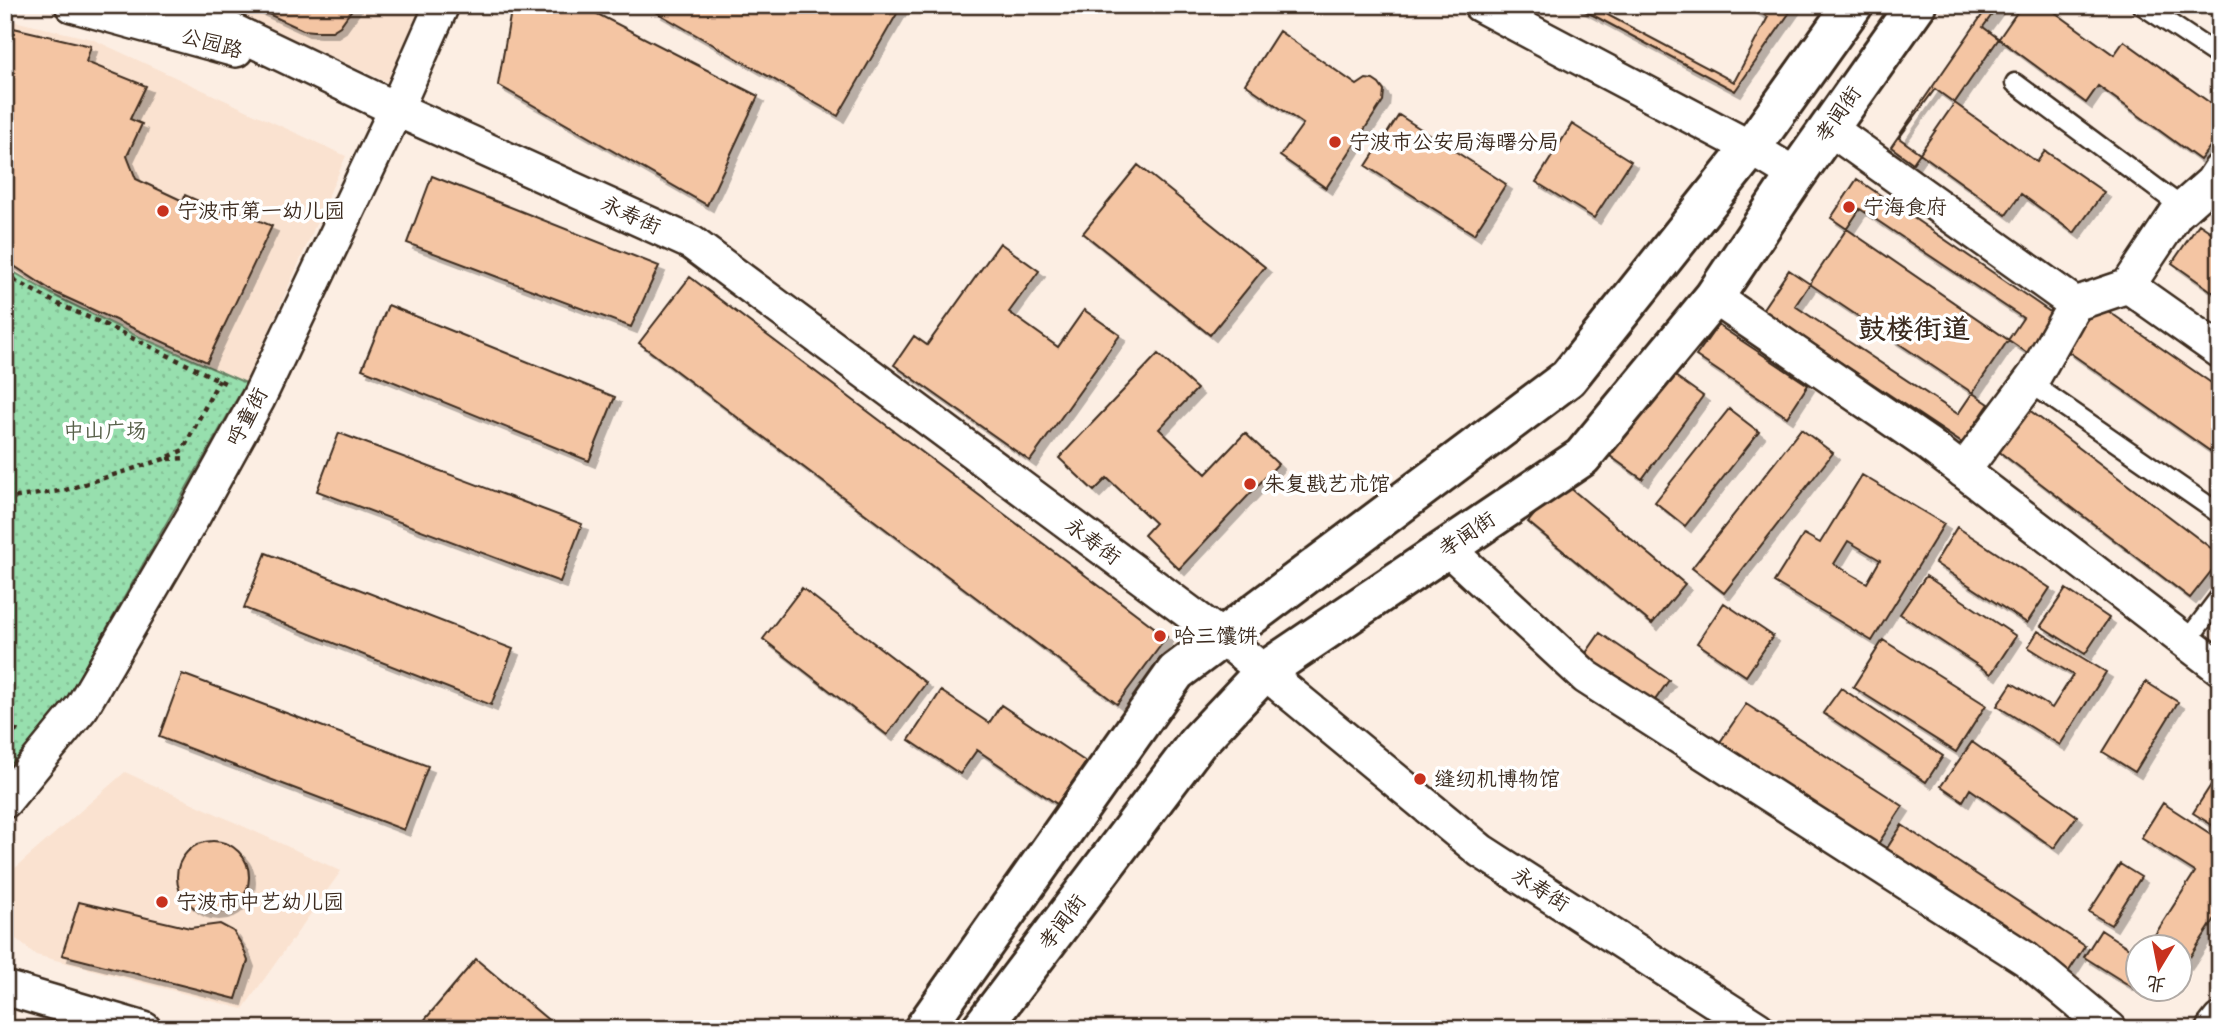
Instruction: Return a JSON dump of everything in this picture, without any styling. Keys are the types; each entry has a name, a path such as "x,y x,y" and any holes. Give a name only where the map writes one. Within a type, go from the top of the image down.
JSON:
{"street":[{"name":"公园路","path":"72,5 271,58 365,92 396,109"},
{"name":"公园路","path":"179,5 396,109"},
{"name":"呼童街","path":"5,801 82,707 193,517 258,399 396,109 442,5"},
{"path":"1480,5 1751,148 1796,175"},
{"path":"925,1029 1176,672 1568,379 1751,148 1853,5"},
{"name":"孝闻街","path":"981,1029 1197,743 1265,671 1582,457 1714,297 1916,5"},
{"name":"永寿街","path":"396,109 692,243 1222,637 1481,851 1758,1029"},
{"path":"1829,128 2075,304"},
{"path":"1963,471 2029,382 2075,304 2128,286 2176,214 2217,180"},
{"path":"2128,286 2220,351"},
{"path":"1714,297 1928,444 2220,668"},
{"path":"1447,548 1586,677 2026,959 2110,1029"},
{"path":"5,988 144,1029"},
{"path":"2213,1029 2220,1020"}],"lane":[{"path":"2143,5 2220,57"},
{"path":"2015,83 2183,208"},
{"path":"2029,382 2220,514"},
{"path":"2186,642 2220,597"}],"path":[{"path":"5,275 58,304 237,389"},
{"path":"5,499 66,489 164,459 183,450 219,380"}],"shaded area":[{"path":"219,5 428,5 391,84"},
{"name":"宁波市第一幼儿园","path":"5,19 92,39 346,156 246,383 133,334 55,296 5,267"},
{"name":"宁波市中艺幼儿园","path":"125,772 341,871 243,1009 36,955 5,928 5,877"}],"green space":[{"name":"中山广场","path":"5,267 55,296 133,334 246,383 66,700 5,777"}],"water":[{"path":"5,321 14,330 5,368"}],"building":[{"path":"249,5 355,5 340,26 332,31 314,31 303,30"},
{"path":"512,5 580,5 758,96 707,205 498,85"},
{"path":"660,5 902,5 838,116 656,12"},
{"path":"1574,5 1795,5 1735,91"},
{"path":"1589,5 1746,5 1768,17 1734,82"},
{"path":"1989,5 2022,5 1913,163 1891,147"},
{"path":"1999,5 2045,5 2114,55 2124,41 2220,110 2220,133 2200,160 2098,86 2086,103 1983,27"},
{"name":"宁波市第一幼儿园","path":"5,26 91,46 86,62 146,86 130,119 142,124 127,156 136,179 183,201 185,195 221,211 224,206 272,226 207,362 54,292 5,260"},
{"path":"1279,31 1357,85 1366,79 1373,80 1384,91 1383,101 1326,188 1280,156 1303,124 1245,84"},
{"path":"1935,89 2037,162 2045,151 2104,192 2074,233 2021,194 2006,215 1899,138"},
{"path":"1399,115 1506,184 1474,234 1366,166"},
{"path":"1572,124 1631,161 1594,218 1536,182"},
{"path":"1138,165 1265,267 1210,335 1083,233"},
{"path":"432,176 659,266 631,327 407,243"},
{"path":"1857,179 2056,316 2029,354 1831,218"},
{"path":"1860,209 2023,318 1958,414 1795,306"},
{"path":"2199,224 2220,238 2220,297 2172,263"},
{"path":"1000,243 1039,271 1009,312 1058,347 1084,310 1120,335 1030,461 894,365 914,336 927,345"},
{"path":"1789,270 1989,404 1962,443 1762,310"},
{"path":"690,277 1167,637 1117,704 639,343"},
{"path":"2098,304 2220,389 2220,458 2066,350"},
{"path":"388,305 615,397 589,461 362,369"},
{"path":"1718,325 1808,385 1787,417 1696,356"},
{"path":"1158,354 1197,389 1159,429 1206,474 1245,433 1278,464 1179,569 1144,535 1155,523 1107,478 1094,491 1059,458"},
{"path":"1671,373 1703,396 1642,479 1610,456"},
{"path":"1729,409 1759,432 1685,526 1655,502"},
{"path":"2028,409 2220,555 2220,560 2190,598 1997,450"},
{"path":"1801,429 1833,453 1724,593 1692,568"},
{"path":"339,433 582,524 560,582 317,491"},
{"path":"1862,475 1944,524 1872,641 1774,582 1804,534 1820,543","holes":["1848,541 1880,560 1867,583 1834,564"]},
{"path":"1562,481 1685,584 1652,624 1528,522"},
{"path":"1957,527 2050,588 2027,623 1935,563"},
{"path":"266,553 513,649 491,705 244,608"},
{"path":"1926,576 2016,636 1991,674 1900,614"},
{"path":"802,588 926,683 887,735 763,639"},
{"path":"2066,589 2109,618 2085,654 2041,626"},
{"path":"1724,603 1773,636 1746,676 1697,643"},
{"path":"2038,631 2106,672 2060,745 1997,706 2012,683 2052,708 2073,675 2028,647"},
{"path":"1600,633 1669,680 1648,710 1579,663"},
{"path":"1883,640 1986,705 1956,752 1853,687"},
{"path":"182,674 428,766 404,830 159,737"},
{"path":"2146,682 2178,702 2135,772 2103,752"},
{"path":"1841,688 1943,756 1926,782 1823,713"},
{"path":"941,691 989,723 1001,705 1086,762 1057,804 977,750 960,774 909,740"},
{"path":"1746,704 1903,806 1874,850 1716,748"},
{"path":"1972,742 2077,816 2054,848 1970,789 1963,801 1941,786"},
{"path":"2220,771 2220,830 2193,813"},
{"path":"2163,803 2220,840 2220,911 2194,951 2194,932 2157,932 2195,872 2141,838"},
{"path":"1902,825 2085,946 2065,977 1882,856"},
{"path":"213,841 233,847 243,857 249,877 243,897 233,907 213,913 193,907 183,897 177,877 183,857 193,847"},
{"path":"2120,864 2141,877 2111,925 2089,912"},
{"path":"79,902 190,928 220,924 233,931 248,961 236,999 62,955"},
{"path":"2101,930 2124,945 2124,982 2084,957"},
{"path":"476,959 559,1029 428,1029 422,1023"}],"place":[{"name":"宁波市公安局海曙分局","path":"1335,142"},
{"name":"宁海食府","path":"1849,207"},
{"name":"宁波市第一幼儿园","path":"163,211"},
{"name":"朱复戡艺术馆","path":"1250,484"},
{"name":"哈三馕饼","path":"1160,636"},
{"name":"缝纫机博物馆","path":"1420,779"},
{"name":"宁波市中艺幼儿园","path":"162,902"}],"district":[{"name":"鼓楼街道","path":"1914,329"}]}
